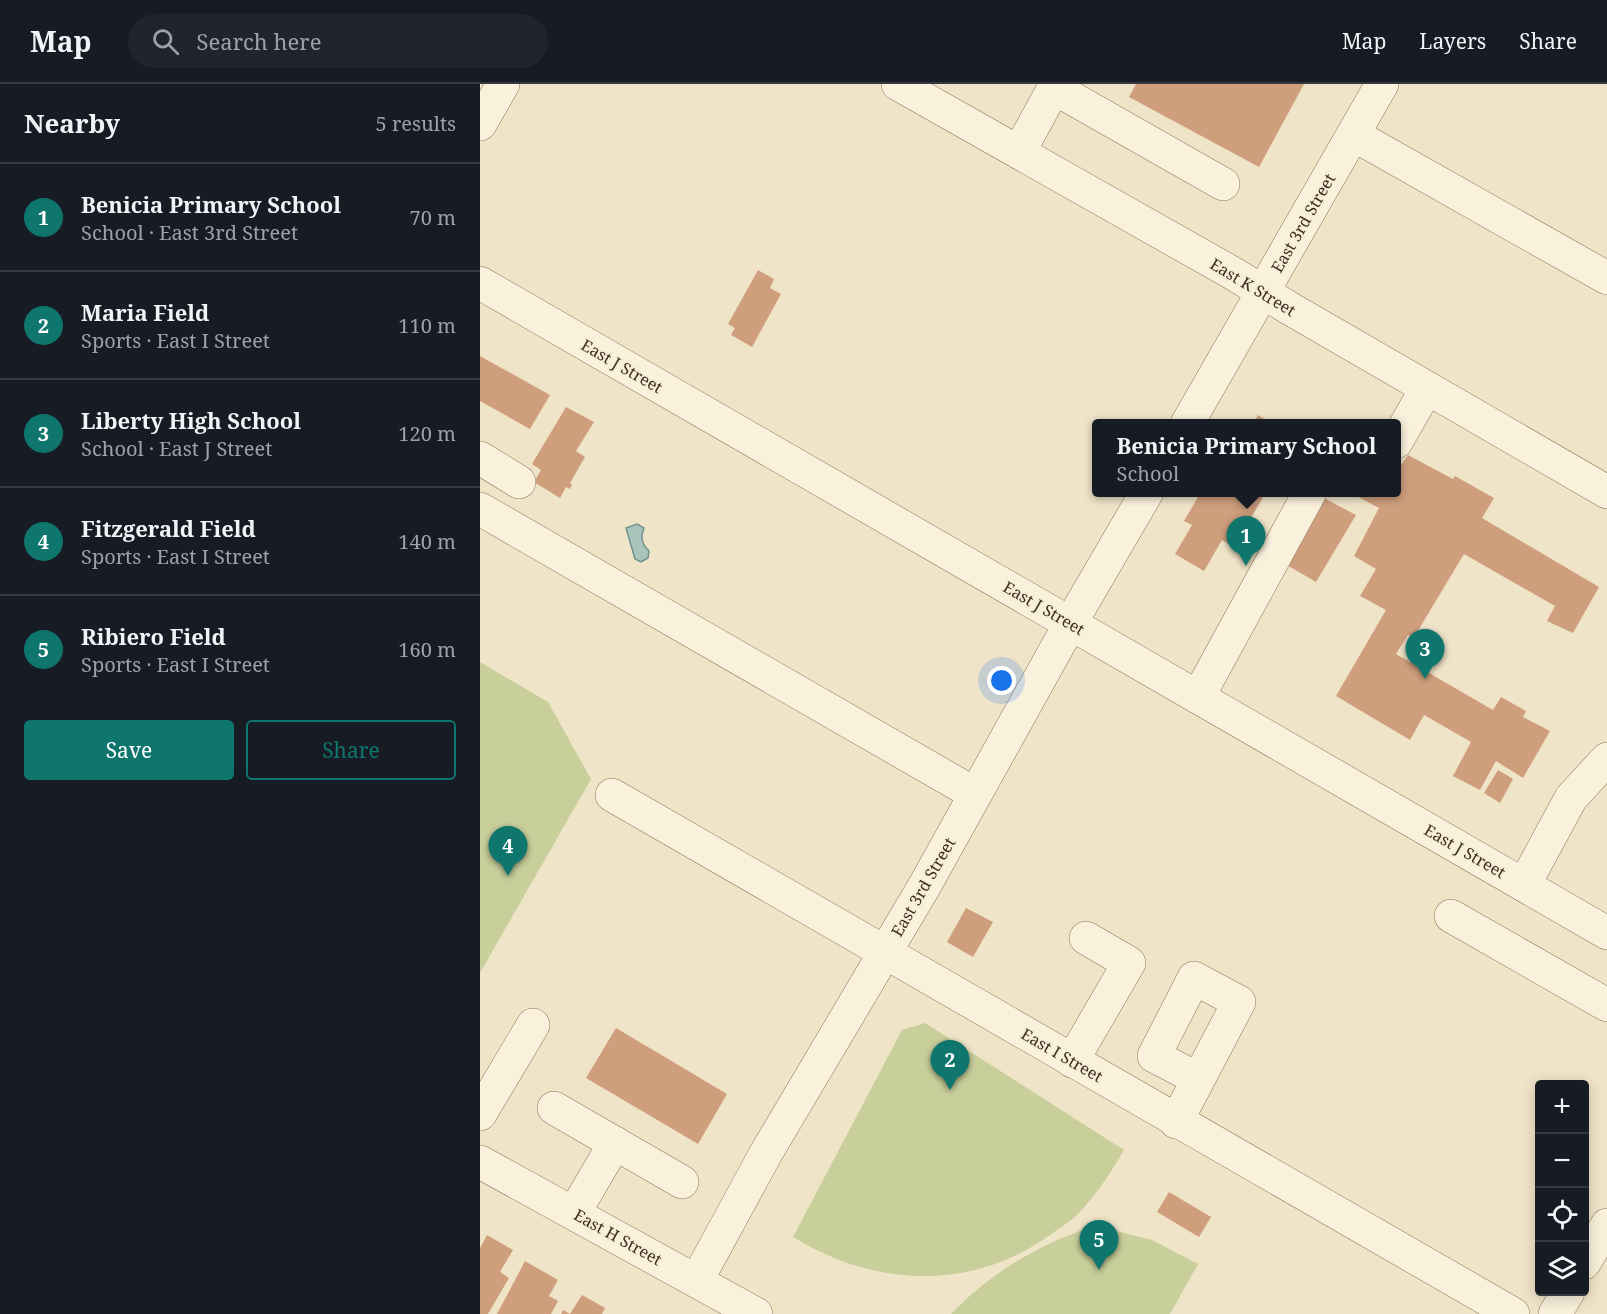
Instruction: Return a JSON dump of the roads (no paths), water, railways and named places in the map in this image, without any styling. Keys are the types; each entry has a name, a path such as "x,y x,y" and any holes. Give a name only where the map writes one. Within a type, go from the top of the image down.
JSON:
{"street":[{"name":"East K Street","path":"899,84 1607,492"},
{"name":"East 3rd Street","path":"1189,419 1382,84"},
{"path":"480,124 501,85"},
{"path":"1019,152 1055,86 1223,184"},
{"path":"1353,135 1607,278"},
{"name":"East J Street","path":"480,284 1607,933"},
{"path":"1401,433 1427,388"},
{"path":"480,458 519,482"},
{"name":"East 3rd Street","path":"697,1280 766,1153 884,953 1144,497"},
{"path":"1198,697 1307,497"},
{"path":"480,509 975,794"},
{"path":"1524,885 1571,798 1607,759"},
{"name":"East I Street","path":"612,795 1176,1122 1513,1314"},
{"path":"1451,916 1607,1005"},
{"path":"1072,1061 1129,963 1086,938"},
{"path":"480,1114 533,1025"},
{"path":"1176,1122 1198,1079"},
{"path":"554,1108 682,1182"},
{"path":"574,1213 615,1143"},
{"name":"East H Street","path":"480,1162 756,1314"},
{"path":"1589,1255 1607,1225"},
{"path":"1555,1314 1566,1296"}],"water":[{"path":"637,524 644,528 642,541 649,551 648,558 641,562 635,559 626,528"}],"place":[{"name":"Benicia Primary School","path":"1246,566"},
{"name":"Liberty High School","path":"1425,679"},
{"name":"Fitzgerald Field","path":"508,876"},
{"name":"Maria Field","path":"950,1090"},
{"name":"Ribiero Field","path":"1099,1270"}]}
